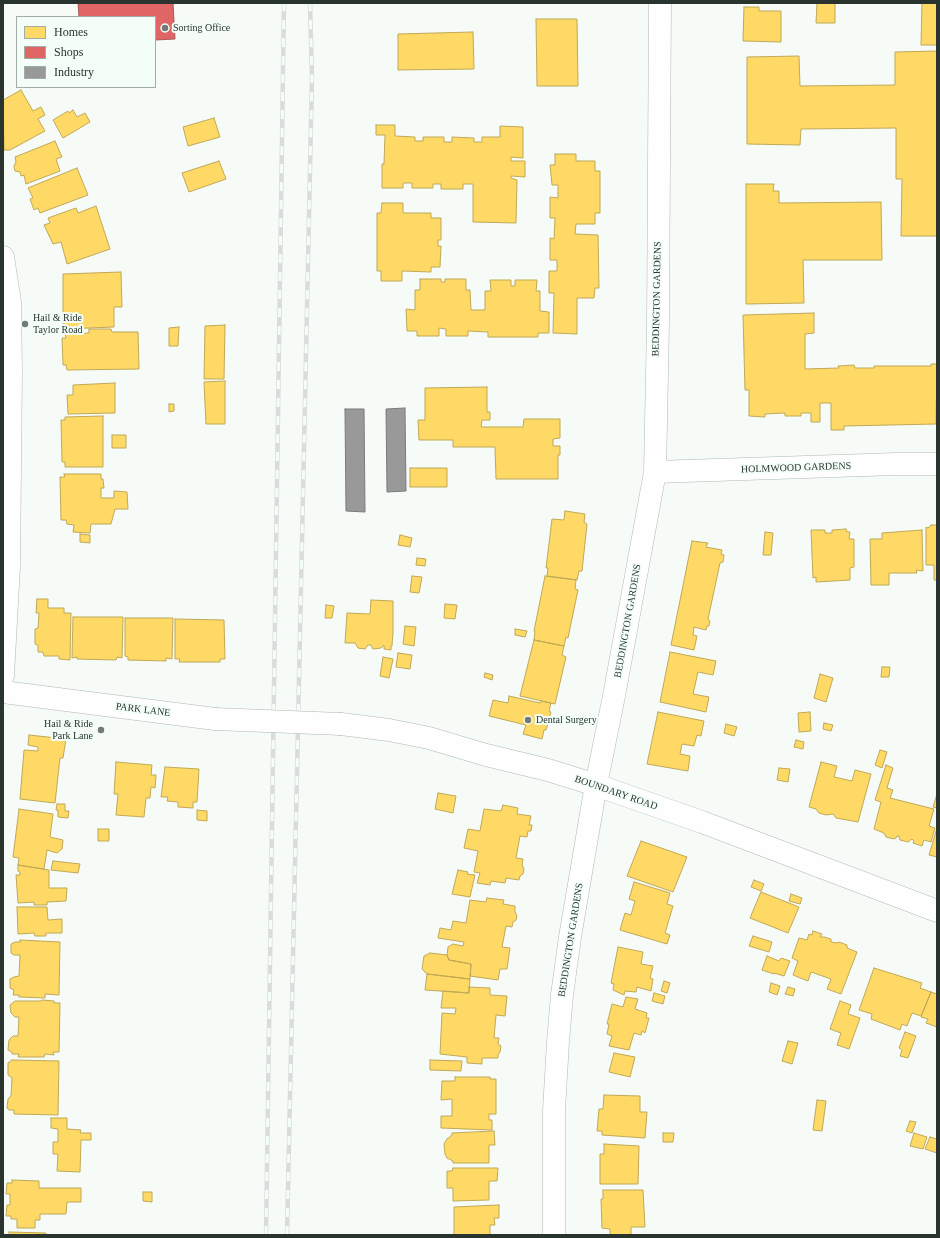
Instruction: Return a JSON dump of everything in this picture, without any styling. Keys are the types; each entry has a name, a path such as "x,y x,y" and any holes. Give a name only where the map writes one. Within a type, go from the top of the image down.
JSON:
{"street":[{"name":"BEDDINGTON GARDENS","path":"554,1235 554,1117 558,1034 562,995 570,937 596,785 655,472 658,324 660,3"},
{"path":"3,256 11,324 12,374 9,566 3,676"},
{"name":"HOLMWOOD GARDENS","path":"655,472 937,464"},
{"name":"PARK LANE","path":"3,692 215,719 283,722"},
{"name":"BOUNDARY ROAD","path":"283,722 341,724 389,730 429,738 486,755 548,770 702,822 937,910"}],"building: Homes":[{"path":"817,3 835,3 835,23 816,23"},
{"path":"922,3 937,3 937,45 921,45"},
{"path":"744,7 759,7 759,11 781,11 781,42 743,41"},
{"path":"536,19 577,19 578,86 537,86"},
{"path":"473,32 474,69 398,70 398,34"},
{"path":"937,51 937,236 901,236 902,179 896,179 896,128 801,129 800,145 747,144 747,57 799,56 800,86 895,85 895,52"},
{"path":"21,90 33,111 41,107 45,115 38,119 45,131 10,150 4,150 3,100"},
{"path":"73,110 77,117 85,113 90,122 63,138 53,120 68,111 69,113"},
{"path":"214,118 220,137 188,146 183,127"},
{"path":"376,125 395,125 395,136 415,137 415,141 423,141 423,137 444,137 444,142 452,142 452,137 474,138 474,142 482,142 482,137 500,137 500,126 523,127 523,158 511,157 511,161 525,161 525,177 511,176 511,178 517,180 516,223 473,222 473,184 463,184 463,189 441,189 441,184 433,184 433,188 412,188 412,183 403,183 403,188 382,188 382,164 384,164 385,135 376,135"},
{"path":"55,141 62,157 56,159 60,171 26,184 24,175 21,176 20,172 15,171 15,157"},
{"path":"555,154 576,154 576,161 595,161 595,171 600,171 600,213 595,213 595,224 576,224 575,234 598,235 599,288 595,288 594,298 577,298 577,334 553,333 554,293 549,293 549,271 557,271 557,260 550,260 550,238 554,239 555,218 550,218 550,197 558,198 558,185 552,185 550,165 555,165"},
{"path":"219,161 226,179 189,192 182,173"},
{"path":"77,168 88,195 40,213 38,208 34,210 30,199 33,198 28,188"},
{"path":"746,184 774,184 773,191 779,191 779,203 881,202 882,260 803,260 804,303 746,304"},
{"path":"382,203 403,203 403,213 431,213 431,218 441,218 441,240 438,240 438,246 441,246 440,267 431,267 431,272 402,271 402,281 381,281 381,271 377,271 377,213 381,213"},
{"path":"96,206 110,249 67,264 61,242 53,244 44,225 50,223 48,218 76,208 78,213"},
{"path":"121,272 122,307 114,307 114,327 63,329 63,274"},
{"path":"420,279 441,279 441,282 445,282 445,279 466,279 466,290 470,290 471,310 485,310 485,291 491,291 490,280 511,280 511,286 515,286 515,280 537,280 536,291 540,291 540,311 549,312 549,333 538,333 538,337 488,337 488,332 468,331 468,336 446,336 446,329 439,328 439,336 417,336 417,331 407,331 406,309 415,310 415,290 420,290"},
{"path":"814,313 814,333 805,334 805,369 839,368 838,366 854,365 855,368 874,368 874,366 931,366 931,364 937,364 936,424 844,426 844,430 831,430 831,403 820,403 820,422 811,422 811,413 801,413 801,416 785,416 785,413 765,414 765,417 749,416 749,390 745,390 743,315"},
{"path":"225,325 224,379 204,379 205,326"},
{"path":"179,327 178,346 169,346 169,328"},
{"path":"89,329 111,329 112,332 138,332 139,369 67,370 66,365 63,365 62,338 66,338 65,334 89,333"},
{"path":"225,381 225,424 206,424 204,382"},
{"path":"115,383 115,413 68,414 67,395 73,395 73,385"},
{"path":"487,387 487,412 490,412 490,420 482,420 481,427 523,427 524,419 560,419 560,438 553,439 553,446 560,446 560,455 558,455 558,479 496,479 495,447 453,447 453,440 419,440 418,420 425,420 425,388"},
{"path":"169,404 174,404 174,411 169,412"},
{"path":"103,416 103,467 65,467 65,462 62,462 61,420 65,420 65,417"},
{"path":"112,435 126,435 126,448 112,448"},
{"path":"410,468 447,468 447,487 410,487"},
{"path":"64,474 101,474 104,488 101,488 101,498 114,498 114,491 127,492 128,509 115,509 111,524 91,524 90,533 73,532 74,525 67,524 66,520 61,520 60,477 65,477"},
{"path":"565,511 585,514 584,522 587,524 582,571 579,571 577,580 547,576 548,568 546,568 552,519 564,520"},
{"path":"931,525 937,525 937,580 934,580 934,565 926,565 926,527 928,528"},
{"path":"846,529 847,532 850,532 849,539 854,539 854,567 850,568 850,580 816,582 816,577 813,578 811,530 825,530 825,533 832,533 832,530"},
{"path":"922,530 923,571 916,570 917,573 889,573 889,585 871,585 870,539 882,539 882,533"},
{"path":"765,532 773,533 771,555 763,555"},
{"path":"80,534 90,535 90,543 80,542"},
{"path":"400,535 412,538 410,547 398,545"},
{"path":"692,541 708,543 706,547 722,550 721,554 724,555 723,562 720,563 708,619 710,621 709,626 707,626 706,630 694,627 693,635 697,636 694,650 671,645"},
{"path":"417,558 426,559 425,566 416,565"},
{"path":"412,576 422,577 419,593 410,592"},
{"path":"545,576 576,580 575,589 578,590 568,638 566,637 564,646 534,640 534,631"},
{"path":"37,599 48,599 48,608 64,608 64,613 71,613 70,660 59,659 59,656 44,656 43,652 38,652 38,645 35,644 35,629 38,628 39,613 36,613"},
{"path":"371,600 393,601 393,632 391,650 384,649 384,645 381,648 373,649 371,645 368,645 365,649 358,648 355,643 345,643 347,613 370,614"},
{"path":"445,604 457,605 455,619 444,618"},
{"path":"326,605 334,606 332,618 325,618"},
{"path":"73,617 123,617 122,658 117,657 116,660 77,659 77,657 72,658"},
{"path":"125,618 173,618 172,659 166,658 166,661 128,660 128,657 125,656"},
{"path":"175,619 224,620 225,659 220,659 220,662 179,662 180,659 175,659"},
{"path":"405,626 416,627 414,646 403,644"},
{"path":"515,629 527,631 525,637 515,635"},
{"path":"534,640 564,646 562,655 566,657 555,704 520,696"},
{"path":"670,652 716,661 713,675 698,672 693,694 709,697 706,712 660,702"},
{"path":"398,653 412,655 410,669 396,667"},
{"path":"383,657 393,659 389,678 380,676"},
{"path":"882,667 890,667 889,677 881,677"},
{"path":"485,673 493,675 492,680 484,677"},
{"path":"820,674 833,678 826,702 814,698"},
{"name":"Dental Surgery","path":"509,696 540,703 541,701 551,703 549,711 551,712 542,739 523,734 526,725 489,716 493,700 508,703"},
{"path":"658,712 704,721 701,736 697,735 694,746 682,744 680,754 690,756 688,771 647,764"},
{"path":"810,712 811,731 799,732 798,713"},
{"path":"824,723 833,725 831,731 823,729"},
{"path":"726,724 737,727 734,736 724,733"},
{"path":"29,735 66,739 63,758 60,758 55,803 20,799 24,750 38,751 38,747 28,745"},
{"path":"796,740 804,742 803,749 794,747"},
{"path":"880,750 887,752 882,768 875,765"},
{"path":"116,762 152,765 151,775 156,775 155,788 151,787 150,798 146,798 144,817 116,815 118,794 114,794"},
{"path":"821,762 837,766 834,777 852,781 855,770 871,774 858,822 836,818 833,814 826,815 819,813 816,809 809,807"},
{"path":"886,765 893,768 887,788 893,790 890,798 934,809 929,826 935,828 931,842 924,840 922,846 913,843 914,841 912,839 908,842 900,840 899,836 894,839 886,837 884,833 874,829 881,802 875,800"},
{"path":"165,767 199,769 197,802 193,802 193,808 178,807 178,802 167,801 168,797 161,797"},
{"path":"779,768 790,769 788,782 777,780"},
{"path":"438,793 456,796 453,813 435,809"},
{"path":"937,794 937,808 933,807"},
{"path":"57,804 65,804 65,811 69,811 68,818 58,817 58,810 56,810"},
{"path":"503,805 518,808 517,814 531,816 529,825 532,825 531,831 528,831 527,837 520,836 516,858 523,859 523,874 520,876 519,880 506,878 505,883 491,881 490,885 477,883 480,873 474,872 478,851 464,848 468,829 480,831 484,809 501,811"},
{"path":"19,809 53,814 50,837 63,840 62,849 57,853 47,850 44,869 18,865 19,858 13,857"},
{"path":"197,810 207,811 207,821 197,820"},
{"path":"937,828 937,857 929,855"},
{"path":"98,829 109,829 109,841 98,841"},
{"path":"641,841 687,857 673,892 627,876"},
{"path":"53,861 80,864 78,873 51,870"},
{"path":"18,865 49,870 49,888 67,888 66,901 47,902 47,905 34,905 34,902 18,903 16,875 20,875 20,872 18,871"},
{"path":"458,870 468,872 467,874 475,875 470,897 452,894"},
{"path":"754,880 764,884 761,891 751,887"},
{"path":"634,882 670,893 667,904 673,906 665,933 670,935 667,944 620,930 625,913 631,915 635,901 629,899"},
{"path":"761,892 799,907 788,933 750,918"},
{"path":"791,894 802,898 800,904 789,901"},
{"path":"487,898 504,900 503,904 515,906 517,916 512,927 506,926 502,947 510,948 507,969 500,969 498,980 470,976 471,964 449,960 447,955 448,947 453,944 463,946 464,942 438,938 440,928 451,930 453,921 466,923 470,900 486,902"},
{"path":"17,907 47,907 48,920 62,919 62,933 46,933 46,936 35,936 34,933 18,934"},
{"path":"813,931 822,934 820,937 831,939 831,942 839,942 847,945 847,948 857,952 841,994 827,989 831,979 811,972 808,981 793,975 798,961 792,958 799,938 807,940 809,934 812,935"},
{"path":"753,936 772,942 769,952 749,946"},
{"path":"20,940 60,942 59,995 45,994 45,998 19,997 19,995 13,995 14,990 10,988 10,979 19,976 20,955 14,955 11,953 11,944 20,942"},
{"path":"618,947 643,952 641,964 653,966 650,978 653,979 651,991 637,987 636,992 625,991 624,995 613,990 614,984 611,983"},
{"path":"430,953 447,955 449,960 471,964 470,979 427,974 422,969 424,956"},
{"path":"767,956 779,961 781,958 790,961 784,976 762,970"},
{"path":"874,968 922,983 920,988 931,992 921,1016 912,1013 907,1026 902,1024 900,1030 871,1019 872,1014 859,1010"},
{"path":"427,974 470,979 469,993 425,990"},
{"path":"664,981 670,983 667,993 661,991"},
{"path":"771,983 780,986 777,995 769,992"},
{"path":"469,987 490,988 490,995 507,996 505,1016 496,1015 494,1038 499,1038 498,1044 501,1046 498,1058 482,1058 482,1064 467,1063 467,1057 440,1054 442,1013 455,1014 456,1008 441,1008 443,991 469,993"},
{"path":"788,987 795,989 793,996 785,994"},
{"path":"931,992 937,994 937,1027 926,1023 928,1019 921,1017"},
{"path":"654,993 665,996 663,1004 652,1001"},
{"path":"626,997 638,999 635,1009 647,1013 646,1018 649,1018 645,1033 642,1031 641,1035 634,1033 629,1050 609,1046 612,1036 607,1034 609,1024 607,1024 612,1004 623,1007"},
{"path":"42,1000 60,1003 59,1052 53,1052 54,1055 45,1054 44,1057 18,1057 19,1054 12,1054 12,1052 8,1050 9,1040 13,1036 18,1036 19,1017 15,1017 11,1013 10,1005 15,1001"},
{"path":"840,1001 851,1005 848,1014 860,1018 849,1049 837,1045 841,1033 830,1029"},
{"path":"905,1032 916,1036 908,1058 900,1056 902,1050 899,1048"},
{"path":"788,1041 798,1043 792,1064 782,1061"},
{"path":"614,1053 635,1057 630,1077 609,1072"},
{"path":"12,1060 59,1061 58,1115 14,1114 14,1110 9,1110 7,1108 8,1099 11,1096 12,1078 8,1075 8,1063"},
{"path":"430,1060 462,1061 461,1071 430,1070"},
{"path":"455,1077 490,1077 490,1079 496,1079 496,1114 489,1114 489,1120 492,1120 492,1130 441,1128 441,1116 452,1116 452,1099 441,1100 442,1081 455,1081"},
{"path":"604,1095 640,1096 640,1112 647,1112 645,1138 602,1135 602,1131 597,1131 599,1109 603,1109"},
{"path":"817,1100 826,1101 822,1131 813,1130"},
{"path":"51,1118 67,1118 67,1129 81,1130 80,1133 91,1133 91,1140 81,1140 80,1172 57,1171 58,1154 53,1154 53,1142 58,1142 58,1129 51,1128"},
{"path":"910,1121 916,1122 912,1133 906,1131"},
{"path":"494,1131 495,1145 489,1145 489,1163 453,1163 453,1161 447,1158 444,1144 452,1133"},
{"path":"663,1133 674,1133 673,1142 663,1142"},
{"path":"914,1133 927,1137 923,1149 910,1146"},
{"path":"930,1137 937,1139 937,1153 925,1149"},
{"path":"604,1144 639,1146 638,1184 600,1184 600,1154 604,1154"},
{"path":"453,1168 498,1168 497,1181 489,1181 489,1200 453,1201 453,1188 447,1188 447,1171 452,1171"},
{"path":"12,1180 39,1181 39,1188 81,1188 81,1202 67,1202 66,1214 40,1214 40,1220 35,1220 35,1228 17,1228 17,1219 11,1219 11,1216 6,1216 7,1205 10,1205 10,1194 6,1194 7,1183 12,1183"},
{"path":"603,1190 643,1190 645,1227 631,1227 631,1234 627,1235 610,1235 610,1229 602,1228 601,1199 603,1199"},
{"path":"143,1192 152,1192 152,1202 143,1201"},
{"path":"499,1205 499,1218 494,1218 495,1225 490,1225 490,1235 454,1235 454,1207"},
{"path":"9,1232 46,1233 46,1235 9,1235"}],"building: Shops":[{"name":"Sorting Office","path":"78,3 173,3 175,39 156,40 156,16 79,16"}],"building: Industry":[{"path":"405,408 406,491 387,492 386,409"},
{"path":"345,409 364,409 365,512 346,511"}],"railway":[{"path":"266,1235 284,3"},
{"path":"287,1235 312,77 310,3"}],"place":[{"name":"Sorting Office","path":"165,28"},
{"name":"Hail & Ride Taylor Road","path":"25,324"},
{"name":"Dental Surgery","path":"528,720"},
{"name":"Hail & Ride Park Lane","path":"101,730"}]}
